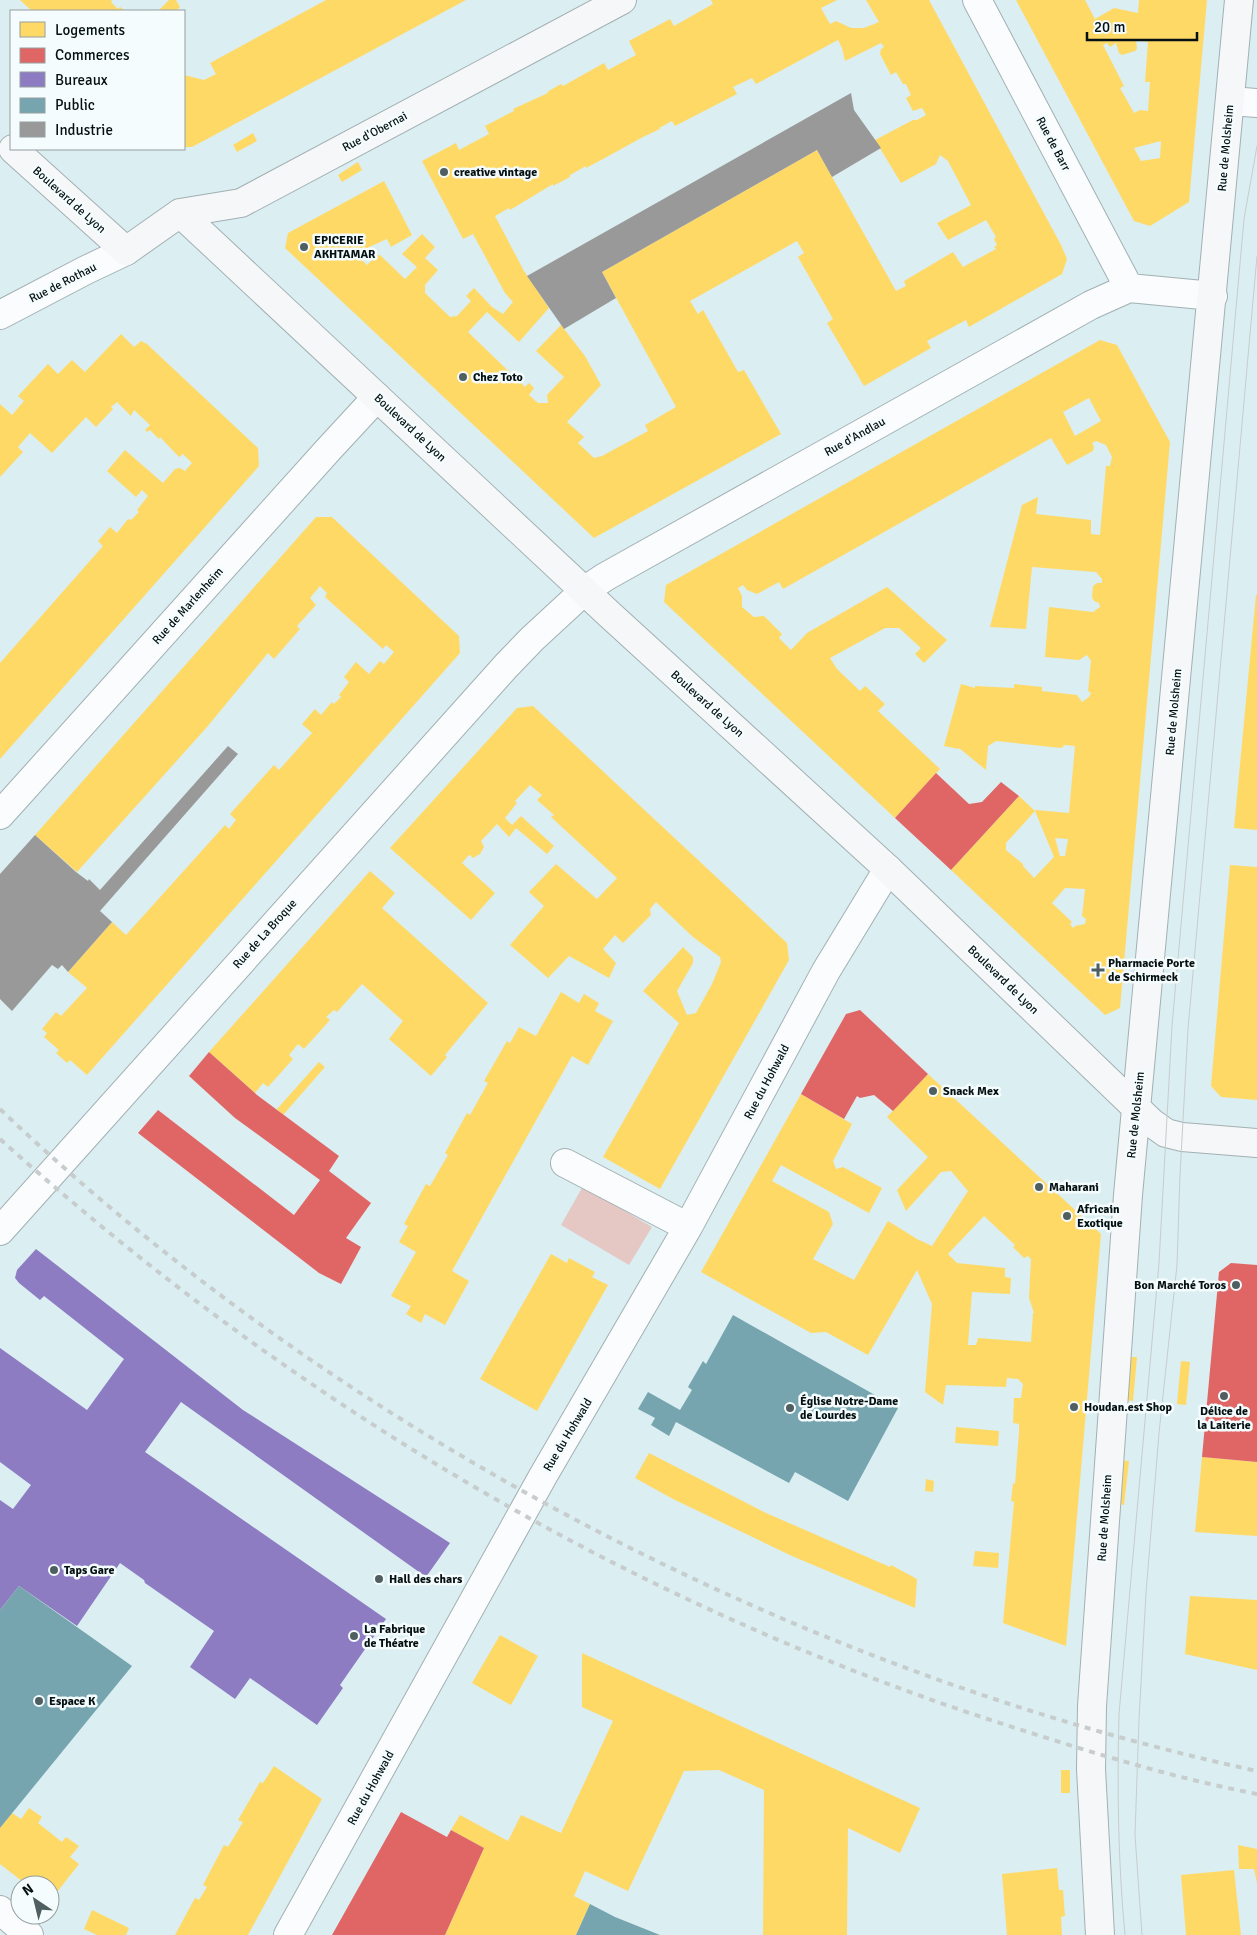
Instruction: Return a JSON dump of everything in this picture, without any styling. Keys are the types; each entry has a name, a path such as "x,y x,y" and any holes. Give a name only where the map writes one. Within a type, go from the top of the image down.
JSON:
{"main road":[{"name":"Rue d'Obernai","path":"126,251 180,213 241,203 622,0"},
{"name":"Rue de Molsheim","path":"1100,1935 1090,1769 1092,1706 1128,1195 1239,0"},
{"name":"Boulevard de Lyon","path":"0,137 10,146"},
{"name":"Boulevard de Lyon","path":"14,150 126,251"},
{"name":"Boulevard de Lyon","path":"180,213 584,591 888,869 1152,1123 1166,1133 1182,1137 1257,1143"}],"street":[{"name":"Rue de Barr","path":"978,0 1129,288"},
{"path":"1230,101 1257,103"},
{"name":"Rue de Rothau","path":"0,316 126,251"},
{"path":"1129,288 1213,296"},
{"name":"Rue d'Andlau","path":"532,638 584,591 605,577 1082,310 1129,288"},
{"name":"Rue de Marlenheim","path":"0,815 377,398"},
{"name":"Rue de La Broque","path":"0,1231 532,638"},
{"name":"Rue du Hohwald","path":"288,1935 544,1476 688,1227 826,971 888,869"},
{"path":"565,1163 688,1227"},
{"path":"0,1910 29,1935"}],"shaded area":[{"path":"583,1186 652,1227 629,1265 561,1225"}],"building: Logements":[{"path":"20,0 112,0 111,2 118,9 120,7 124,10 31,10"},
{"path":"169,0 176,0 180,7 177,10 159,10"},
{"path":"326,0 466,0 192,147 185,147 185,75 204,80 216,74 210,63"},
{"path":"711,0 837,0 821,8 830,24 836,21 851,28 864,28 879,22 866,0 929,0 1067,259 1062,274 969,327 966,320 927,341 931,348 864,386 827,323 833,319 798,257 804,253 797,241 690,301 698,314 703,310 738,372 744,370 781,434 594,538 285,248 288,233 384,181 412,235 391,247 387,239 369,247 360,258 367,265 376,256 380,255 405,279 417,267 402,254 422,234 435,247 425,258 438,270 425,285 425,293 450,317 457,316 471,301 466,296 474,288 492,307 503,314 513,302 505,293 473,234 463,239 422,161 456,143 459,150 489,134 485,126 514,111 513,109 548,93 561,84 563,86 604,63 608,70 636,55 629,41 670,19 674,26 713,4","holes":["838,40 845,61 881,43 884,47 881,49 880,54 891,75 896,72 903,84 906,84 911,95 906,98 913,111 922,108 926,115 875,140 901,183 936,164 940,155 948,161 971,205 937,223 948,240 986,220 996,237 994,239 997,245 994,247 996,249 963,267 953,252 904,281 906,286 896,291 817,150 602,272 676,407 645,425 648,431 602,456 594,458 578,443 584,437 567,422 601,385 585,356 561,325 536,351 564,377 547,395 548,403 538,403 529,395 534,388 529,383 525,387 468,332 487,312 519,342 549,308 524,271 495,216 509,208 510,210 553,184 553,186 586,166 586,168 672,121 675,126 737,94 733,87 752,78 756,84"]},
{"path":"1016,0 1085,0 1095,19 1114,8 1138,13 1139,0 1207,0 1189,202 1150,226 1134,221","holes":["1136,40 1148,42 1145,82 1150,82 1148,111 1140,110 1134,113 1120,88 1124,86 1103,45 1107,43 1110,47 1116,43 1119,53 1122,55 1137,49","1161,141 1160,158 1141,161 1134,148"]},
{"path":"253,133 257,141 237,152 233,145"},
{"path":"358,162 362,170 342,182 338,175"},
{"path":"121,334 134,347 141,341 147,344 258,448 259,466 0,759 0,663 103,546 98,541 110,527 117,533 128,519 131,520 139,512 137,510 148,496 142,490 136,497 107,471 125,450 163,483 175,469 180,468 185,471 192,463 183,454 179,457 160,437 159,439 150,430 147,432 145,430 150,425 134,410 131,416 117,402 96,427 86,417 52,453 30,433 18,447 23,452 0,477 0,404 12,415 24,401 18,396 48,364 58,374 72,360 85,372"},
{"path":"1100,340 1117,345 1170,442 1120,1008 1105,1015 951,870 1019,796 1035,811 1069,813 1075,746 1065,745 1061,748 996,741 988,746 986,770 959,748 944,746 961,684 975,688 975,686 1014,688 1014,684 1042,687 1042,691 1077,695 1082,702 1089,697 1091,693 1088,691 1091,661 1087,655 1079,660 1045,657 1049,607 1093,612 1100,607 1099,603 1094,601 1092,597 1093,586 1097,583 1102,583 1102,579 1096,572 1032,567 1026,629 990,627 1022,505 1038,497 1036,514 1091,520 1091,534 1100,535 1106,466 1110,466 1112,457 1106,445 1096,441 1092,443 1093,451 1067,465 1051,438 783,589 779,582 757,594 747,590 743,585 738,588 742,596 742,607 754,617 764,616 782,634 779,638 791,650 807,633 887,587 947,640 924,663 915,654 921,648 899,628 885,628 830,658 837,669 860,691 865,686 885,704 878,711 940,769 895,818 664,602 666,585","holes":["1089,398 1101,421 1075,436 1063,412","1035,811 1054,857 1034,878 1023,864 1006,850 1006,843","1055,838 1068,839 1065,856 1060,856","1065,888 1085,889 1082,916 1086,919 1085,924 1073,928 1070,924 1072,922 1052,903"]},
{"path":"316,517 332,517 459,636 460,653 87,1075 70,1060 67,1063 56,1053 59,1050 44,1037 47,1033 42,1029 56,1012 61,1016 87,988 68,972 112,922 126,935 225,825 229,829 236,820 230,814 274,765 279,770 312,733 302,724 315,709 321,715 332,702 334,704 341,697 339,695 349,682 344,677 356,662 369,674 380,661 384,664 394,652 386,645 383,649 325,597 327,593 320,586 310,598 316,605 297,626 300,629 274,659 268,653 207,727 77,872 35,835"},
{"path":"1257,595 1257,830 1234,828"},
{"path":"533,706 787,943 789,960 660,1189 603,1157 679,1023 643,991 683,947 693,957 693,963 677,991 687,1015 696,1013 712,984 721,962 720,957 693,937 656,902 650,909 651,915 623,943 615,935 603,949 616,963 609,978 569,956 548,978 510,945 544,906 529,892 556,864 597,899 617,878 551,817 554,815 537,800 542,795 530,785 515,801 517,803 505,818 512,825 521,816 554,846 547,854 516,828 509,837 497,824 481,841 484,847 480,854 473,858 470,855 468,856 462,863 495,893 471,920 390,848 517,708"},
{"path":"1230,865 1257,867 1257,1100 1221,1097 1211,1086"},
{"path":"370,871 395,893 382,908 488,1003 445,1055 447,1057 431,1076 389,1039 403,1021 362,984 337,1012 334,1010 326,1017 330,1020 304,1049 298,1044 289,1055 293,1059 268,1087 263,1083 255,1093 209,1052"},
{"path":"561,992 579,1003 584,994 599,1003 595,1011 613,1021 588,1065 572,1056 452,1271 469,1281 445,1325 425,1314 421,1323 406,1314 411,1306 391,1296 416,1252 399,1242 408,1226 404,1224 426,1184 430,1186 448,1155 445,1153 467,1113 470,1115 488,1083 484,1081 507,1041 510,1043 519,1027 536,1036"},
{"path":"319,1062 325,1067 283,1115 277,1109"},
{"path":"928,1074 1101,1234 1066,1646 1003,1623 1014,1502 1011,1501 1013,1483 1015,1484 1019,1432 1019,1424 1013,1423 1014,1398 1021,1398 1023,1384 1018,1379 1007,1378 1006,1387 946,1385 943,1405 925,1392 932,1304 917,1270 868,1355 826,1332 811,1333 701,1272 801,1094 852,1124 833,1161 836,1169 843,1167 882,1188 869,1213 781,1165 772,1181 829,1212 833,1224 813,1259 854,1280 888,1221 932,1246 968,1191 951,1171 941,1172 906,1211 897,1190 928,1157 887,1117","holes":["984,1216 1015,1245 1013,1247 1024,1258 1028,1256 1031,1259 1029,1298 1034,1313 1031,1342 978,1338 976,1345 968,1345 972,1292 1010,1294 1011,1278 1005,1277 1005,1268 957,1263 948,1254"]},
{"path":"551,1254 567,1263 569,1258 595,1272 592,1277 608,1285 537,1411 480,1379"},
{"path":"1128,1357 1137,1357 1133,1401 1125,1400"},
{"path":"1181,1361 1190,1362 1186,1405 1177,1404"},
{"path":"956,1427 999,1431 998,1446 955,1443"},
{"path":"649,1453 766,1513 890,1567 891,1565 917,1579 915,1608 792,1556 673,1499 635,1478"},
{"path":"1202,1457 1257,1462 1257,1536 1195,1532"},
{"path":"1119,1460 1129,1461 1124,1505 1115,1503"},
{"path":"926,1479 934,1481 933,1492 925,1491"},
{"path":"975,1551 999,1553 998,1568 973,1566"},
{"path":"1190,1596 1257,1600 1257,1670 1185,1654"},
{"path":"500,1635 538,1656 511,1705 472,1683"},
{"path":"582,1653 920,1808 900,1853 848,1828 847,1935 763,1935 764,1790 719,1770 684,1771 628,1891 585,1871 574,1896 590,1904 576,1935 445,1935 484,1848 451,1830 460,1815 508,1841 521,1815 561,1833 613,1721 582,1707"},
{"path":"274,1766 322,1799 248,1935 175,1935 195,1898 199,1900 207,1887 203,1885 224,1845 228,1847 243,1822 238,1820 260,1782 263,1783"},
{"path":"1061,1770 1070,1770 1070,1793 1061,1793"},
{"path":"29,1808 42,1817 38,1823 62,1842 66,1837 79,1846 70,1857 79,1864 60,1888 60,1875 14,1875 0,1864 0,1828 12,1813 21,1819"},
{"path":"1238,1845 1257,1849 1257,1883 1254,1869 1239,1869"},
{"path":"1057,1868 1059,1890 1063,1890 1065,1916 1061,1917 1062,1935 1007,1935 1002,1874"},
{"path":"1234,1870 1241,1935 1186,1935 1181,1875"},
{"path":"92,1910 129,1928 126,1935 97,1935 84,1929"}],"building: Commerces":[{"path":"936,773 969,804 982,802 1001,782 1019,796 951,870 895,818"},
{"path":"860,1010 928,1074 893,1111 874,1095 860,1098 857,1096 844,1119 801,1094 846,1014"},
{"path":"209,1052 257,1095 339,1156 329,1171 371,1203 346,1238 361,1247 341,1284 319,1273 138,1133 158,1110 294,1215 320,1180 235,1118 189,1076"},
{"path":"1231,1263 1257,1265 1257,1462 1202,1457 1219,1272"},
{"path":"401,1812 447,1837 451,1830 484,1848 445,1935 332,1935"}],"building: Bureaux":[{"path":"36,1249 243,1410 450,1543 426,1577 181,1402 145,1452 386,1619 340,1685 343,1688 317,1725 250,1678 235,1699 190,1667 214,1631 145,1583 144,1580 120,1563 77,1626 19,1586 0,1610 0,1500 13,1509 31,1485 0,1462 0,1348 87,1410 124,1359 44,1296 40,1300 15,1278 17,1270"}],"building: Public":[{"name":"Église Notre-Dame de Lourdes","path":"733,1315 898,1408 848,1501 795,1472 789,1483 676,1422 669,1436 651,1425 655,1418 638,1409 648,1392 680,1410 692,1390 688,1387 703,1361 706,1364"},
{"path":"19,1586 132,1666 0,1828 0,1610"},
{"path":"590,1904 615,1917 660,1935 576,1935"}],"building: Industrie":[{"path":"851,93 854,110 881,148 832,177 817,150 602,272 616,298 564,329 527,276"},
{"path":"228,746 238,754 100,911 112,922 68,972 62,965 58,969 52,965 12,1011 0,999 0,874 35,835 76,872 88,881 89,879 100,890"}],"tram line":[{"path":"1125,1935 1119,1825 1119,1714 1159,1263 1172,1026 1244,219 1257,146"},
{"path":"1142,1935 1135,1835 1146,1593 1159,1433 1177,1265 1188,1029 1257,256"}],"railway":[{"path":"0,1109 133,1226 275,1335 426,1435 584,1524 748,1603 915,1671 1085,1727 1257,1771"},
{"path":"0,1139 114,1237 233,1328 355,1413 482,1491 613,1563 747,1627 886,1683 1028,1732 1113,1758 1170,1774 1257,1794"}],"place":[{"name":"creative vintage","path":"444,172"},
{"name":"EPICERIE AKHTAMAR","path":"304,247"},
{"name":"Chez Toto","path":"463,377"},
{"name":"Pharmacie Porte de Schirmeck","path":"1098,970"},
{"name":"Snack Mex","path":"933,1091"},
{"name":"Maharani","path":"1039,1187"},
{"name":"Africain Exotique","path":"1067,1216"},
{"name":"Bon Marché Toros","path":"1236,1285"},
{"name":"Délice de la Laiterie","path":"1224,1396"},
{"name":"Houdan.est Shop","path":"1074,1407"},
{"name":"Église Notre-Dame de Lourdes","path":"790,1408"},
{"name":"Taps Gare","path":"54,1570"},
{"name":"Hall des chars","path":"379,1579"},
{"name":"La Fabrique de Théatre","path":"354,1636"},
{"name":"Espace K","path":"39,1701"}]}
